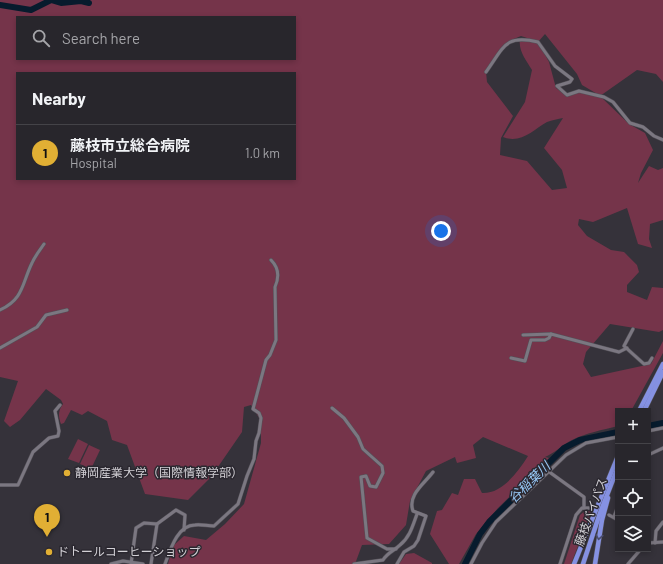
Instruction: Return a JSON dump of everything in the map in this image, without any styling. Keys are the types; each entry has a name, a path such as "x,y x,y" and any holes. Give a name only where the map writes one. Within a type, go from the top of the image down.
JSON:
{"highway":[{"path":"641,408 663,364"},
{"path":"645,408 663,372"},
{"path":"574,564 615,463"},
{"path":"596,564 602,520 614,477"},
{"name":"藤枝バイパス","path":"583,564 614,477"}],"street":[{"path":"486,72 509,41 520,38 538,42 555,66 572,79 570,82 557,86 567,95 579,92 604,97 613,102 630,123 643,126 654,136 663,140"},
{"path":"0,310 11,304 21,292 32,261 44,244"},
{"path":"165,564 172,546 184,530 195,525 214,526 241,500 246,476 254,459 261,418 258,413 252,409 255,396 261,383 266,360 270,355 276,340 275,287 278,279 276,266 271,260"},
{"path":"0,348 37,326 46,315 67,310"},
{"path":"633,329 624,346 644,364 649,363 652,358"},
{"path":"523,335 550,334 620,352 627,348"},
{"path":"511,358 525,360 531,340 545,340 549,338 550,334"},
{"path":"0,485 18,485 33,452 49,438 58,436 59,431 55,411 60,405"},
{"path":"332,408 344,418 358,437 363,449 382,466 382,473 376,487 370,486 366,476 361,477 365,533 369,540 387,549 396,549"},
{"path":"651,430 663,428"},
{"path":"471,564 482,543 496,522 566,455 579,446 615,438"},
{"path":"651,454 663,448"},
{"path":"548,471 584,497 584,508"},
{"path":"397,564 404,552 414,546 418,540 426,516 417,514 413,511 412,501 419,488 424,485 433,472"},
{"path":"560,564 576,515 579,510 591,508"},
{"path":"131,563 136,528 144,523 157,524 176,510 185,515 184,530"},
{"path":"354,564 383,560 388,553 396,549 411,532 417,514"},
{"path":"608,515 614,517"},
{"path":"655,543 656,531 663,522"},
{"path":"151,564 157,524"},
{"path":"651,543 663,542"},
{"path":"628,564 638,552"},
{"path":"111,564 122,561 143,564"}],"shaded area":[{"path":"0,0 663,0 663,82 656,74 637,70 600,96 629,124 645,133 653,150 641,173 638,183 649,166 658,170 663,168 663,220 650,224 649,239 652,248 638,244 627,208 593,222 579,219 578,225 587,236 611,250 624,252 637,265 639,272 627,285 627,292 647,300 652,287 663,288 663,330 659,332 610,324 586,352 583,364 591,377 651,364 663,341 663,353 633,408 615,408 615,427 577,438 545,457 549,458 498,508 476,534 459,564 449,564 430,534 437,511 442,510 452,493 458,495 464,479 475,479 482,493 496,490 509,481 528,456 483,437 473,445 476,458 457,463 455,457 426,471 410,501 406,525 389,544 362,545 355,564 168,564 173,546 184,536 206,540 225,524 244,504 261,443 261,421 251,405 244,407 242,432 211,477 188,500 145,494 127,445 112,440 107,421 88,411 82,415 71,410 64,423 61,424 59,414 63,404 61,400 46,389 20,420 10,427 4,421 18,381 0,377","holes":["545,34 577,74 582,85 599,95 576,91 567,96 556,88 549,62 538,42","521,36 533,40 520,38 520,47 532,70 525,102 503,137 516,139 532,132 547,122 563,118 544,148 562,170 567,188 552,190 527,161 500,155 501,138 513,116 487,82 486,72 509,41"]},
{"path":"78,439 88,444 79,463 68,459"},
{"path":"89,445 100,450 91,469 80,464"},
{"path":"586,510 591,512 571,564 564,564 580,515"},
{"path":"414,553 432,564 399,564 406,554"}],"waterway":[{"path":"0,5 31,10 51,0 61,3 81,1 89,3"},
{"name":"谷稲葉川","path":"651,425 663,423"},
{"name":"谷稲葉川","path":"465,564 480,534 489,522 564,448 580,440 615,433"}],"place":[{"name":"静岡産業大学（国際情報学部）","path":"67,473"},
{"name":"藤枝市立総合病院","path":"47,537"},
{"name":"ドトールコーヒーショップ","path":"49,552"}]}
